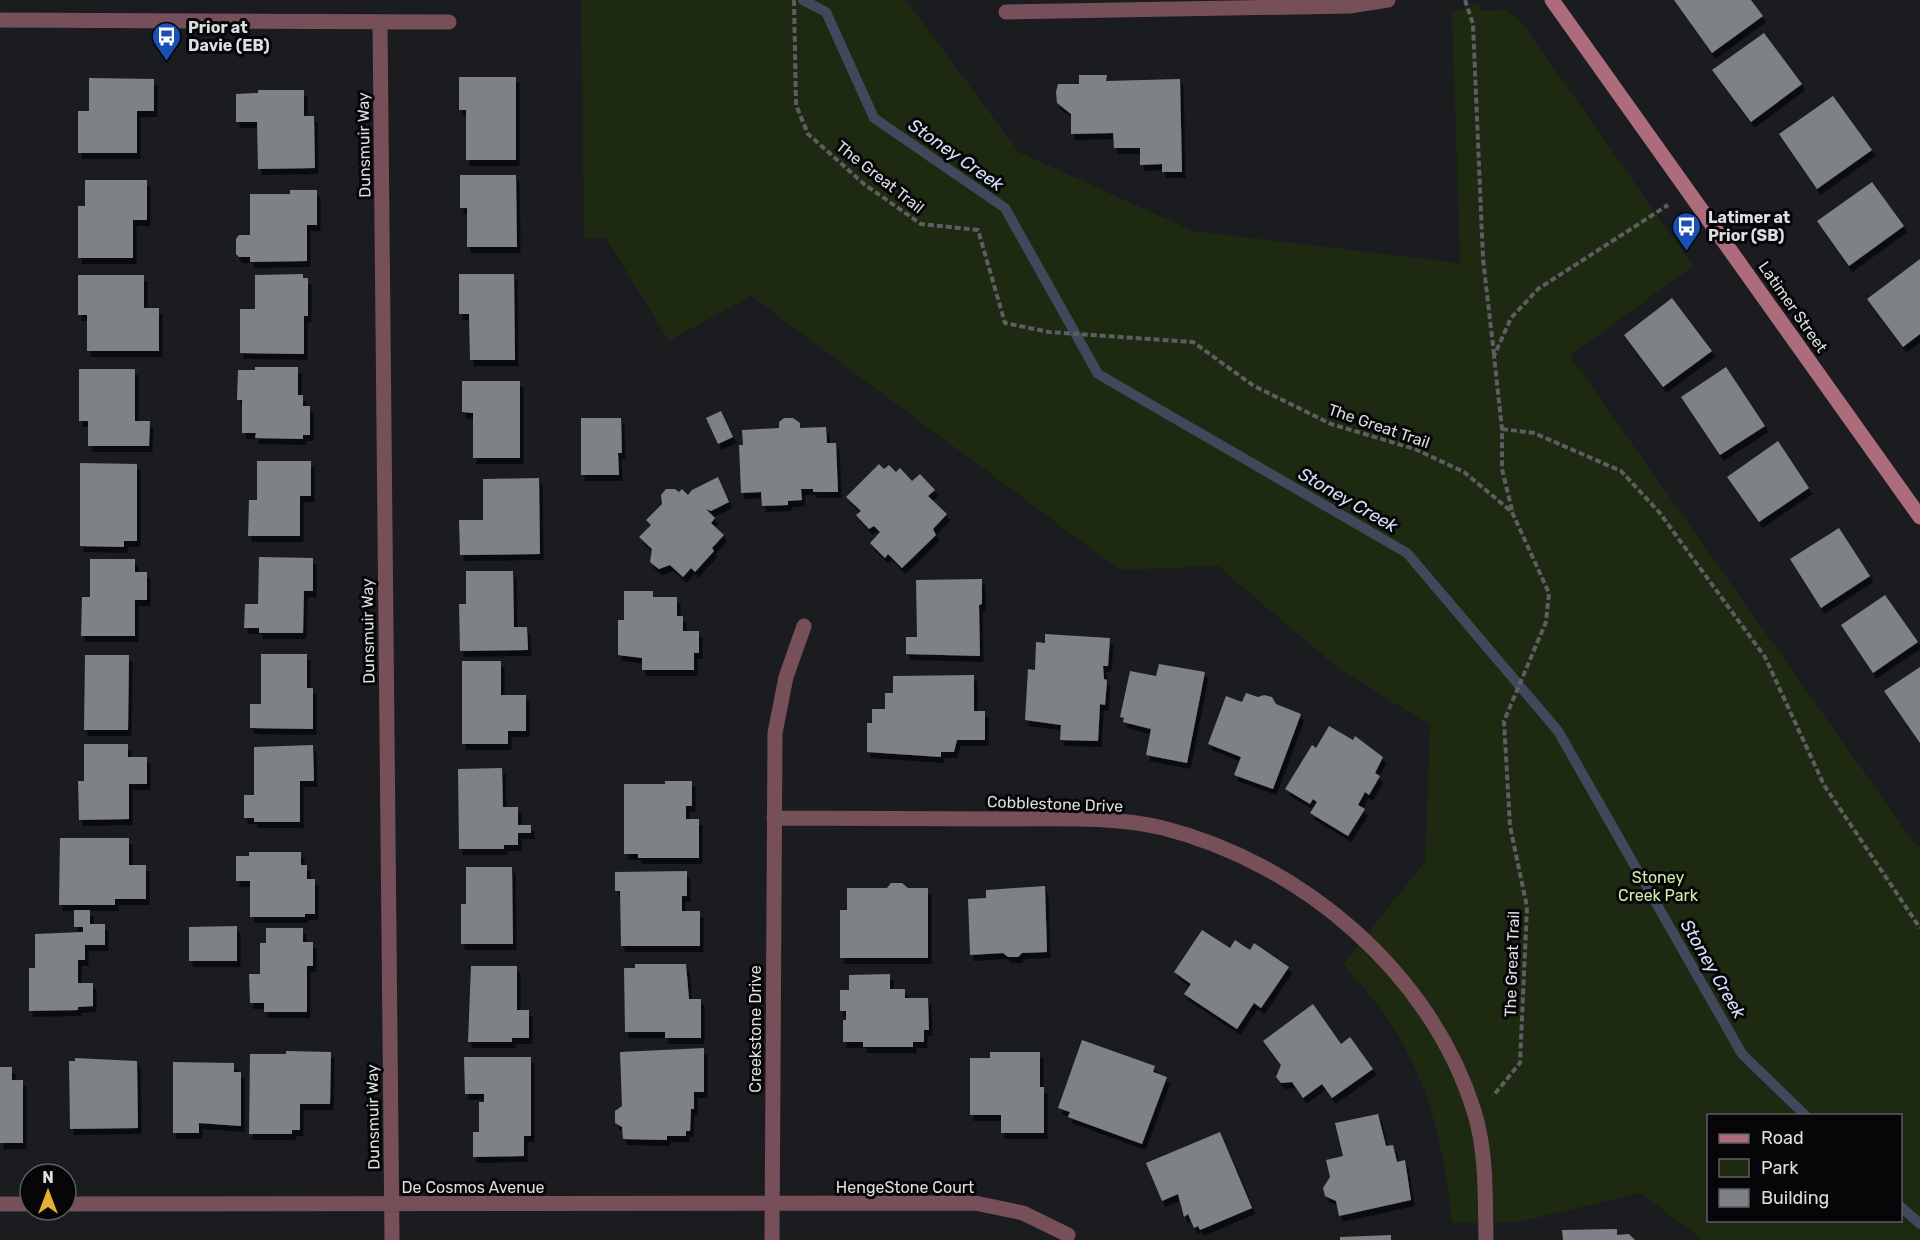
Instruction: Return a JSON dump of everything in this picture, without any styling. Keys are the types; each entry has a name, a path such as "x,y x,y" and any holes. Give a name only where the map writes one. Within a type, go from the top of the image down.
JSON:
{"street":[{"path":"1006,12 1069,5 1350,6 1388,0"},
{"name":"Latimer Street","path":"1552,0 1920,517"},
{"path":"0,20 449,22"},
{"name":"Dunsmuir Way","path":"380,22 392,1240"},
{"name":"Creekstone Drive","path":"772,1240 775,733 786,677 804,626"},
{"name":"Cobblestone Drive","path":"774,818 1083,819 1162,828 1236,852 1303,890 1369,944 1405,984 1435,1025 1458,1068 1475,1113 1484,1166 1486,1240"},
{"name":"HengeStone Court","path":"772,1206 975,1203 1023,1213 1068,1235"},
{"path":"0,1204 18,1204"},
{"name":"De Cosmos Avenue","path":"78,1204 772,1206"}],"path":[{"name":"The Great Trail","path":"794,0 796,105 808,135 864,184 921,224 978,230 1005,323 1049,332 1193,342 1254,386 1331,424 1415,449 1464,472 1512,512 1549,593 1546,622 1504,720 1510,826 1527,907 1520,1063 1499,1090 1475,1113"},
{"path":"1465,0 1473,24 1483,260 1502,429 1502,469 1512,512"},
{"path":"1494,356 1511,318 1538,289 1689,191"},
{"path":"1502,429 1534,433 1621,471 1659,512 1765,657 1824,785 1920,928"}],"green space":[{"name":"Stoney Creek Park","path":"581,0 906,0 1019,152 1193,231 1460,263 1452,12 1479,3 1481,11 1506,10 1523,24 1693,266 1570,356 1915,844 1920,847 1920,1240 1703,1240 1640,1193 1519,1222 1452,1223 1449,1193 1438,1137 1421,1083 1396,1032 1375,1001 1343,964 1425,862 1430,725 1339,669 1218,566 1120,570 751,296 669,341 606,238 584,238"}],"building":[{"path":"1674,0 1751,0 1763,16 1712,53"},
{"path":"1764,33 1802,84 1751,122 1712,70"},
{"path":"1079,75 1107,75 1106,81 1180,79 1182,172 1162,172 1162,164 1140,165 1140,148 1114,148 1113,133 1071,134 1071,114 1057,103 1056,92 1058,84 1079,84"},
{"path":"459,77 516,77 516,160 466,160 466,110 459,110"},
{"path":"89,78 154,79 154,111 137,111 137,153 78,153 78,111 89,111"},
{"path":"258,90 304,90 304,116 314,116 315,168 258,169 257,122 236,122 236,94 258,93"},
{"path":"1833,96 1872,150 1817,189 1779,134"},
{"path":"460,175 516,175 517,247 467,247 467,208 460,208"},
{"path":"85,180 147,180 147,220 133,220 133,258 78,258 78,206 85,206"},
{"path":"1872,182 1904,226 1849,266 1817,221"},
{"path":"290,190 317,190 317,225 307,225 307,261 250,262 250,257 239,257 236,254 236,239 239,235 250,235 250,194 290,194"},
{"path":"1920,259 1920,334 1903,347 1867,299"},
{"path":"303,274 303,278 308,278 308,316 304,316 304,354 240,353 240,309 255,309 255,275"},
{"path":"459,274 514,274 515,360 470,360 469,314 459,314"},
{"path":"78,275 144,275 144,308 159,308 159,351 87,351 87,315 78,315"},
{"path":"1672,298 1712,351 1663,387 1624,335"},
{"path":"255,367 298,367 298,395 303,395 303,406 310,406 310,435 303,435 303,439 255,438 256,433 242,433 242,400 237,400 238,370 255,370"},
{"path":"1726,367 1765,426 1720,455 1681,397"},
{"path":"79,369 135,369 135,421 150,421 149,446 88,446 88,421 79,421"},
{"path":"462,381 520,381 520,458 473,458 473,413 462,412"},
{"path":"721,411 733,437 718,444 706,418"},
{"path":"581,418 621,418 622,453 618,453 619,475 581,475"},
{"path":"784,418 793,418 800,423 800,428 826,427 827,443 836,443 838,492 813,492 813,489 801,489 802,500 788,501 788,505 762,506 761,492 741,493 739,445 743,445 742,430 779,428 779,422"},
{"path":"1778,441 1809,488 1759,522 1727,477"},
{"path":"257,461 311,461 311,496 300,496 300,536 248,536 249,500 257,500"},
{"path":"80,463 137,464 137,541 124,541 124,547 80,546"},
{"path":"879,464 884,469 889,465 896,472 900,468 912,481 920,474 935,490 928,496 947,514 933,529 936,535 902,568 888,554 885,558 870,543 880,532 874,526 869,529 856,515 861,511 846,497"},
{"path":"718,477 729,502 711,511 706,509 715,518 711,523 724,535 712,548 714,551 695,572 691,568 683,577 670,565 659,569 650,562 652,549 639,537 651,525 646,520 662,504 661,495 666,489 675,489 679,492 682,489 688,495 692,490"},
{"path":"539,478 540,554 460,555 459,520 483,520 483,479"},
{"path":"1839,528 1870,576 1821,608 1790,559"},
{"path":"259,557 313,558 313,591 304,591 303,633 259,633 259,628 244,628 245,604 258,604"},
{"path":"90,559 135,559 135,572 147,572 147,600 135,600 135,636 81,636 82,597 90,597"},
{"path":"466,571 513,571 514,627 527,627 528,650 460,651 459,604 466,604"},
{"path":"982,579 982,604 979,605 980,656 906,654 906,637 917,637 916,580"},
{"path":"624,591 653,591 653,597 677,597 677,616 683,616 683,631 699,631 699,653 694,653 694,670 642,670 642,658 618,655 618,620 624,620"},
{"path":"1885,595 1918,642 1873,673 1841,625"},
{"path":"1045,634 1110,638 1108,666 1103,666 1104,679 1107,680 1105,705 1100,704 1098,741 1060,740 1061,725 1025,720 1028,669 1035,670 1036,642 1045,643"},
{"path":"261,654 307,654 307,688 313,688 313,729 250,728 250,704 261,704"},
{"path":"85,655 129,655 128,730 84,730"},
{"path":"462,661 501,661 501,695 526,695 526,731 508,731 508,744 462,744"},
{"path":"1159,664 1205,672 1187,763 1146,755 1151,729 1123,722 1124,718 1120,717 1130,671 1156,676"},
{"path":"1920,667 1920,743 1884,691"},
{"path":"974,675 974,711 985,711 985,740 957,740 954,752 941,752 941,757 867,752 867,723 872,723 872,709 885,709 885,693 893,693 893,676"},
{"path":"1246,693 1258,697 1264,695 1272,697 1276,704 1301,714 1273,789 1234,775 1241,757 1208,744 1226,696 1242,702"},
{"path":"1329,726 1353,740 1355,736 1383,757 1375,773 1380,776 1369,795 1365,792 1358,805 1365,809 1348,836 1310,813 1317,802 1313,799 1310,804 1285,789 1312,745 1316,748"},
{"path":"84,744 128,744 128,757 147,757 147,784 129,784 129,819 79,820 78,781 84,781"},
{"path":"313,745 314,781 300,781 300,822 254,822 254,818 244,818 244,795 254,795 254,747"},
{"path":"502,768 503,807 518,807 518,825 531,825 531,833 518,833 518,845 504,845 504,849 459,849 458,769"},
{"path":"665,781 692,781 692,806 686,806 686,819 699,819 699,858 638,858 638,854 624,854 624,784 665,784"},
{"path":"60,838 129,838 129,865 146,865 146,899 115,899 115,905 59,905"},
{"path":"249,852 301,852 301,865 307,865 307,879 315,879 315,914 305,914 305,917 250,917 250,881 236,881 236,856 249,856"},
{"path":"466,867 512,867 513,944 461,944 461,904 466,904"},
{"path":"687,871 687,896 682,896 682,911 700,911 700,946 621,946 620,891 615,891 615,872"},
{"path":"891,883 902,883 908,888 928,888 928,958 840,958 840,910 847,910 847,888 887,888"},
{"path":"1045,886 1047,952 1022,953 1018,957 1008,957 1003,953 970,955 968,899 986,898 986,890"},
{"path":"74,910 90,910 90,924 105,924 105,945 85,945 85,960 78,960 78,983 93,983 93,1006 78,1007 78,1010 29,1011 29,968 35,968 35,934 83,932 83,927 74,927"},
{"path":"237,926 237,961 189,961 189,927"},
{"path":"266,928 303,928 303,942 313,942 313,966 307,966 307,1012 264,1012 264,1003 250,1003 249,974 260,974 260,943 266,943"},
{"path":"1202,930 1230,948 1235,940 1250,950 1254,943 1289,967 1261,1008 1254,1003 1237,1029 1184,994 1191,984 1174,972"},
{"path":"635,964 686,964 689,999 701,999 701,1038 665,1038 665,1032 625,1032 624,968 635,968"},
{"path":"471,966 517,966 517,1010 529,1010 529,1038 512,1038 512,1042 468,1042"},
{"path":"890,974 890,989 905,989 905,998 928,998 929,1030 924,1030 924,1042 913,1042 913,1047 863,1047 863,1042 843,1042 843,1020 846,1020 846,1011 840,1011 840,990 849,990 849,975"},
{"path":"1313,1004 1341,1044 1350,1037 1373,1069 1332,1098 1322,1084 1303,1098 1292,1082 1281,1083 1276,1077 1281,1065 1263,1041"},
{"path":"1082,1040 1155,1066 1153,1072 1167,1077 1142,1144 1068,1117 1070,1112 1058,1108"},
{"path":"704,1048 704,1092 694,1092 690,1131 686,1131 686,1136 667,1136 667,1140 623,1139 622,1127 615,1123 615,1111 622,1106 620,1052"},
{"path":"286,1051 331,1052 330,1104 300,1104 300,1130 292,1130 292,1134 249,1134 250,1054 286,1054"},
{"path":"990,1052 1040,1052 1040,1087 1044,1087 1044,1133 1001,1133 1001,1115 970,1115 970,1058 990,1058"},
{"path":"464,1057 531,1057 531,1136 524,1136 524,1156 473,1157 473,1132 479,1132 479,1102 484,1102 484,1094 465,1094"},
{"path":"75,1058 137,1061 138,1128 70,1129 69,1061 75,1061"},
{"path":"173,1062 234,1063 234,1072 241,1072 241,1126 199,1123 199,1133 173,1133"},
{"path":"0,1067 12,1067 12,1080 23,1080 23,1143 0,1143"},
{"path":"1378,1114 1386,1146 1393,1145 1397,1162 1405,1160 1411,1200 1339,1216 1336,1201 1325,1196 1323,1188 1330,1177 1326,1160 1343,1156 1335,1123"},
{"path":"1220,1132 1252,1208 1200,1230 1198,1226 1194,1228 1188,1214 1184,1217 1178,1194 1162,1201 1146,1163"},
{"path":"1617,1229 1617,1235 1629,1234 1635,1240 1563,1240 1562,1230"},
{"path":"1391,1235 1391,1240 1340,1240 1340,1237"}],"waterway":[{"name":"Stoney Creek","path":"803,0 826,12 874,118 1005,208 1098,374 1407,553 1558,731 1742,1054 1804,1114"},
{"name":"Stoney Creek","path":"1902,1208 1920,1224"}],"place":[{"name":"Prior at Davie (EB)","path":"167,62"},
{"name":"Latimer at Prior (SB)","path":"1687,252"}]}
